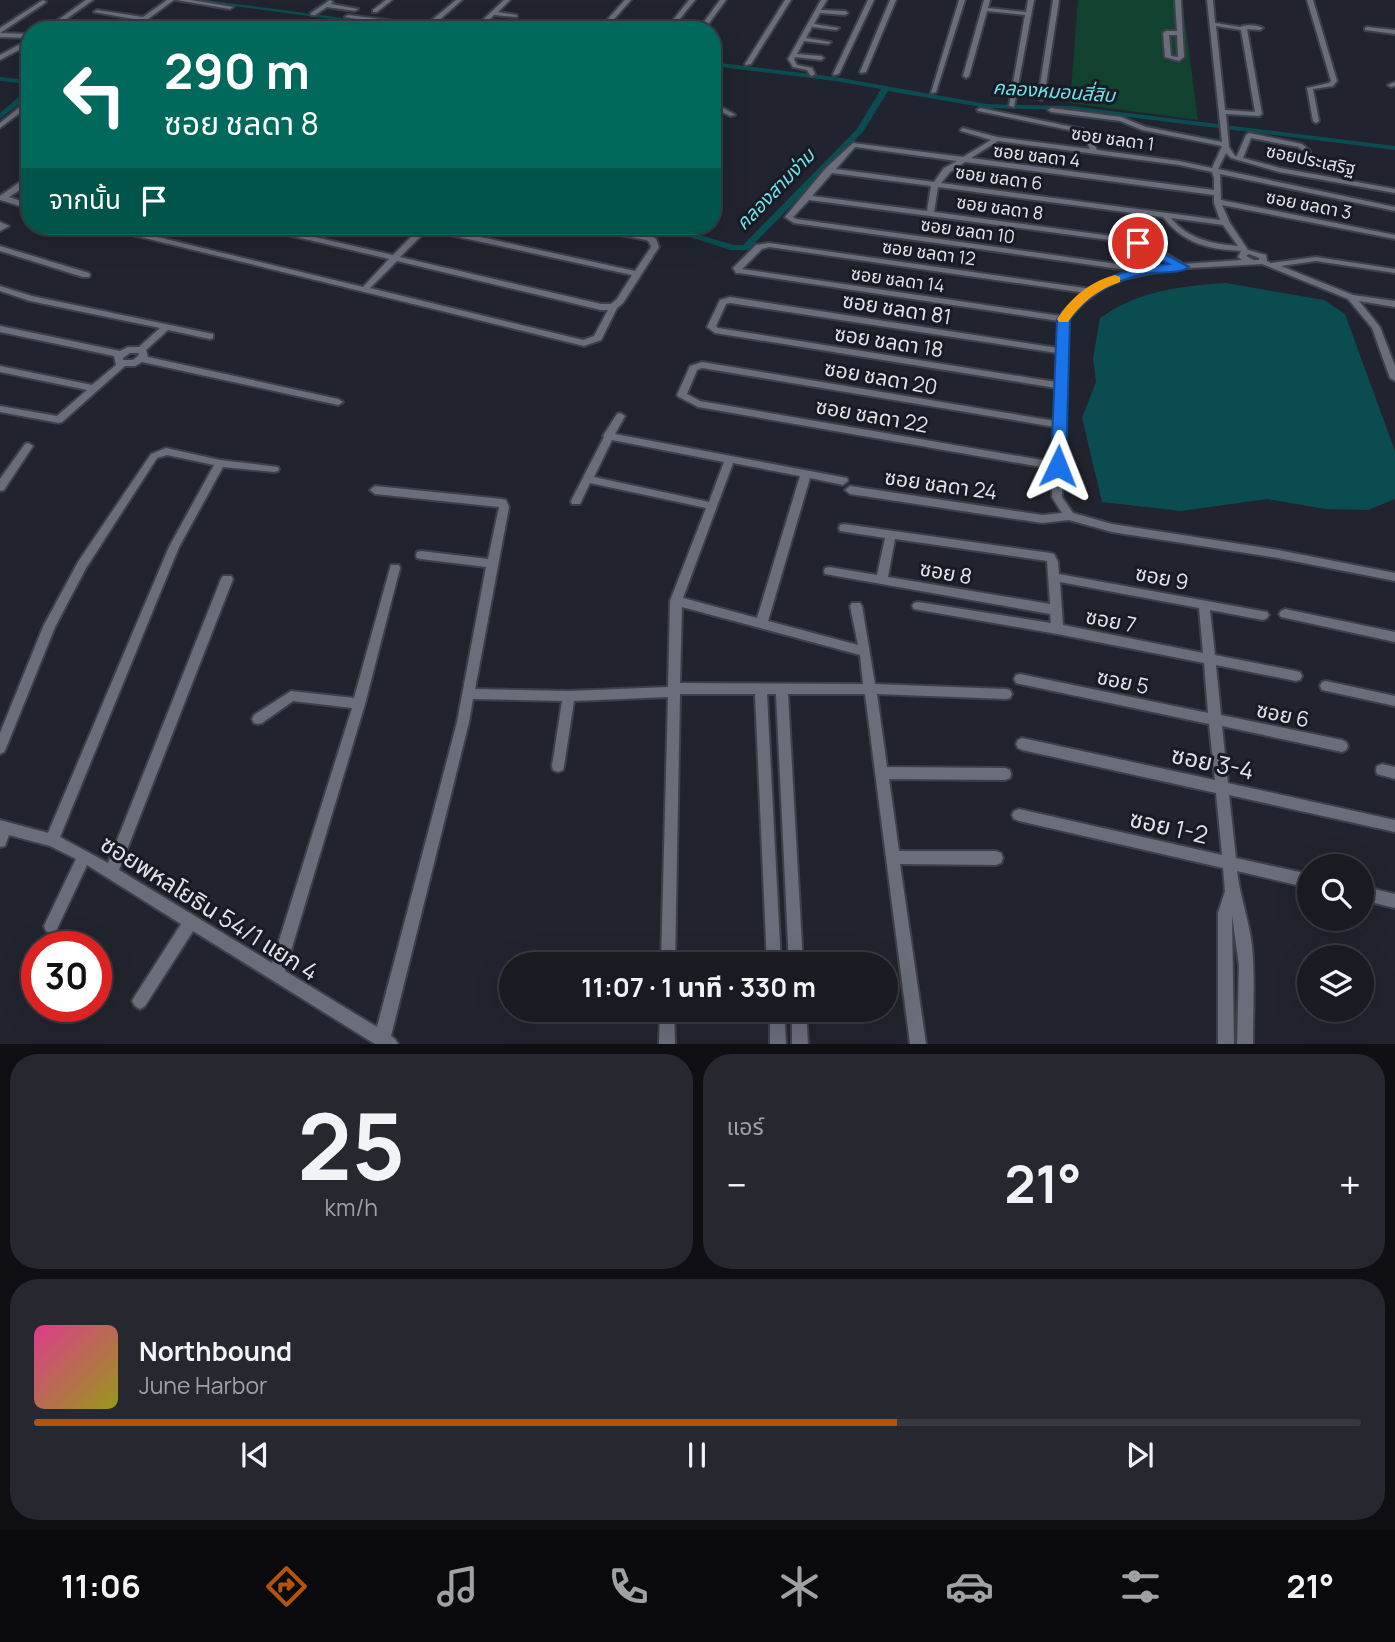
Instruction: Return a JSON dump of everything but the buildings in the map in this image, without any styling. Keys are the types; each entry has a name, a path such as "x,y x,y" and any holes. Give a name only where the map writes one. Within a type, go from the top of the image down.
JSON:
{"street":[{"path":"60,21 90,0"},
{"path":"141,21 171,0"},
{"path":"179,0 229,7"},
{"path":"313,14 332,0"},
{"path":"375,11 389,0"},
{"path":"434,21 458,0"},
{"path":"485,21 507,0"},
{"path":"610,21 628,0"},
{"path":"675,21 692,0"},
{"path":"708,21 723,0"},
{"path":"748,64 788,0"},
{"path":"811,74 810,69 794,65 791,60 824,0"},
{"path":"836,74 871,0"},
{"path":"863,72 893,0"},
{"path":"933,92 962,0"},
{"path":"966,76 987,0"},
{"path":"1012,106 1031,0"},
{"path":"1041,99 1056,0"},
{"path":"1178,0 1181,33 1181,58 1168,57 1166,33 1181,33"},
{"path":"1210,0 1227,160 1218,172 1218,197 1225,223 1246,254"},
{"path":"1310,0 1334,80 1331,85 1310,88 1316,121"},
{"path":"0,33 43,2"},
{"path":"326,5 355,9"},
{"path":"985,9 1028,14"},
{"path":"818,11 845,13"},
{"path":"97,12 144,19"},
{"path":"493,13 515,16"},
{"path":"348,17 376,21"},
{"path":"1212,23 1260,28"},
{"path":"810,25 836,28"},
{"path":"1223,112 1259,114 1243,27"},
{"path":"1367,29 1395,32"},
{"path":"1375,40 1378,30"},
{"path":"0,33 21,36"},
{"path":"802,39 828,42"},
{"path":"0,58 21,44"},
{"path":"793,55 821,58"},
{"path":"721,109 732,115"},
{"path":"980,110 1081,130 1086,133 1094,151"},
{"path":"1051,110 1121,119 1144,129 1225,148"},
{"path":"0,126 6,116"},
{"name":"ซอย ชลดา 1","path":"963,130 997,139 1094,151 1218,172 1395,209"},
{"path":"1239,159 1249,135 1300,145 1308,152"},
{"path":"930,214 935,185 947,170 997,139"},
{"name":"ซอย ชลดา 4","path":"829,170 853,145 1218,197"},
{"name":"ซอยประเสริฐ","path":"1225,148 1239,159 1313,177 1395,191"},
{"path":"806,197 829,170"},
{"name":"ซอย ชลดา 6","path":"829,170 1225,223"},
{"path":"21,186 4,198 21,204"},
{"name":"ซอย ชลดา 8","path":"806,197 1126,240 1159,253 1183,267"},
{"name":"ซอย ชลดา 10","path":"806,197 789,218 794,221 1143,270"},
{"name":"ซอย ชลดา 3","path":"1218,197 1395,237"},
{"path":"1165,215 1180,233 1201,244 1260,255 1267,263 1351,297 1395,304"},
{"path":"0,224 5,226 0,229"},
{"path":"141,235 584,342 598,338 613,306 620,301 655,247 653,241 627,235"},
{"path":"295,235 601,307 613,306"},
{"path":"365,289 416,235"},
{"path":"464,235 637,274"},
{"name":"ซอย ชลดา 14","path":"763,246 737,268 740,271 1063,319"},
{"name":"ซอย ชลดา 12","path":"763,246 1091,291"},
{"path":"0,248 86,275"},
{"path":"1069,516 1057,497 1063,319 1076,302 1099,285 1143,270 1183,267 1246,254"},
{"path":"1267,263 1316,259 1395,271"},
{"path":"0,288 30,299 210,336"},
{"path":"1351,297 1371,318 1395,378"},
{"name":"ซอย ชลดา 18","path":"726,300 712,329 1061,386"},
{"name":"ซอย ชลดา 81","path":"726,300 1062,351"},
{"path":"0,329 121,359 141,354 166,327"},
{"path":"1382,340 1395,342"},
{"path":"0,409 59,420 94,389 128,350 338,402"},
{"name":"ซอย ชลดา 22","path":"696,365 682,395 698,404 1058,466"},
{"name":"ซอย ชลดา 20","path":"696,365 1059,425"},
{"path":"0,369 94,389"},
{"path":"576,501 608,436 621,416"},
{"name":"ซอย ชลดา 24","path":"608,436 806,474 846,485 1042,519 1069,516 1112,528 1278,554 1395,577"},
{"path":"0,487 28,446"},
{"path":"0,748 50,627 82,565 154,456 166,451 220,463 274,469"},
{"path":"668,952 676,601 730,459"},
{"path":"52,840 174,547 220,463"},
{"path":"761,624 806,474"},
{"path":"587,479 712,506"},
{"path":"375,490 502,503 504,507 468,694 386,1041"},
{"path":"844,528 1050,556 1055,576 1056,629"},
{"path":"882,580 891,534"},
{"path":"421,555 492,564"},
{"path":"275,975 359,704 395,568"},
{"name":"ซอย 8","path":"830,571 1056,610"},
{"name":"ซอย 9","path":"1055,576 1263,615"},
{"path":"111,872 227,579"},
{"path":"676,601 865,652"},
{"path":"1204,604 1232,891 1241,915 1247,972 1245,1044"},
{"path":"856,606 865,652 918,1044"},
{"name":"ซอย 7","path":"918,606 1056,629 1296,676"},
{"path":"1284,614 1395,636"},
{"name":"ซอย 5","path":"1020,680 1217,720"},
{"path":"1326,686 1395,701"},
{"path":"468,694 569,696 761,688 1006,694"},
{"path":"761,688 773,952"},
{"path":"782,688 795,952"},
{"path":"258,719 291,696 359,704"},
{"path":"558,766 569,696"},
{"name":"ซอย 6","path":"1217,720 1342,746"},
{"name":"ซอย 3-4","path":"1022,744 1395,825"},
{"path":"881,773 1005,774"},
{"name":"ซอย 1-2","path":"1018,816 1297,878"},
{"name":"ซอยพหลโยธิน 54/1 แยก 4","path":"2,831 52,840 84,856 386,1041"},
{"path":"769,848 790,848"},
{"path":"51,926 84,856"},
{"path":"892,857 996,858"},
{"path":"1226,1044 1226,913 1232,891"},
{"path":"1374,896 1395,901"},
{"path":"140,1001 190,923"},
{"path":"667,1022 667,1044"},
{"path":"777,1022 778,1044"},
{"path":"799,1022 800,1044"}],"shaded area":[{"path":"1078,0 1182,0 1198,120 1070,103"},
{"path":"1226,283 1324,300 1345,314 1395,451 1395,499 1368,510 1325,509 1267,499 1181,511 1102,502 1082,418 1096,382 1093,358 1100,318 1144,296 1192,286"}],"waterway":[{"name":"คลองหมอนสี่สิบ","path":"190,0 359,21"},
{"name":"คลองหมอนสี่สิบ","path":"721,65 835,79 987,106 1071,108 1395,148"},
{"name":"คลองสามง่าม","path":"0,79 21,81"},
{"name":"คลองสามง่าม","path":"690,235 733,248 745,248 860,130 885,88"},
{"name":"คลองสามง่าม","path":"0,117 21,100"}],"slow traffic":[{"path":"1063,319 1076,302 1099,285 1115,279"}],"route":[{"path":"1058,466 1063,319 1076,302 1099,285 1143,270 1183,267 1169,257 1138,243"}]}
